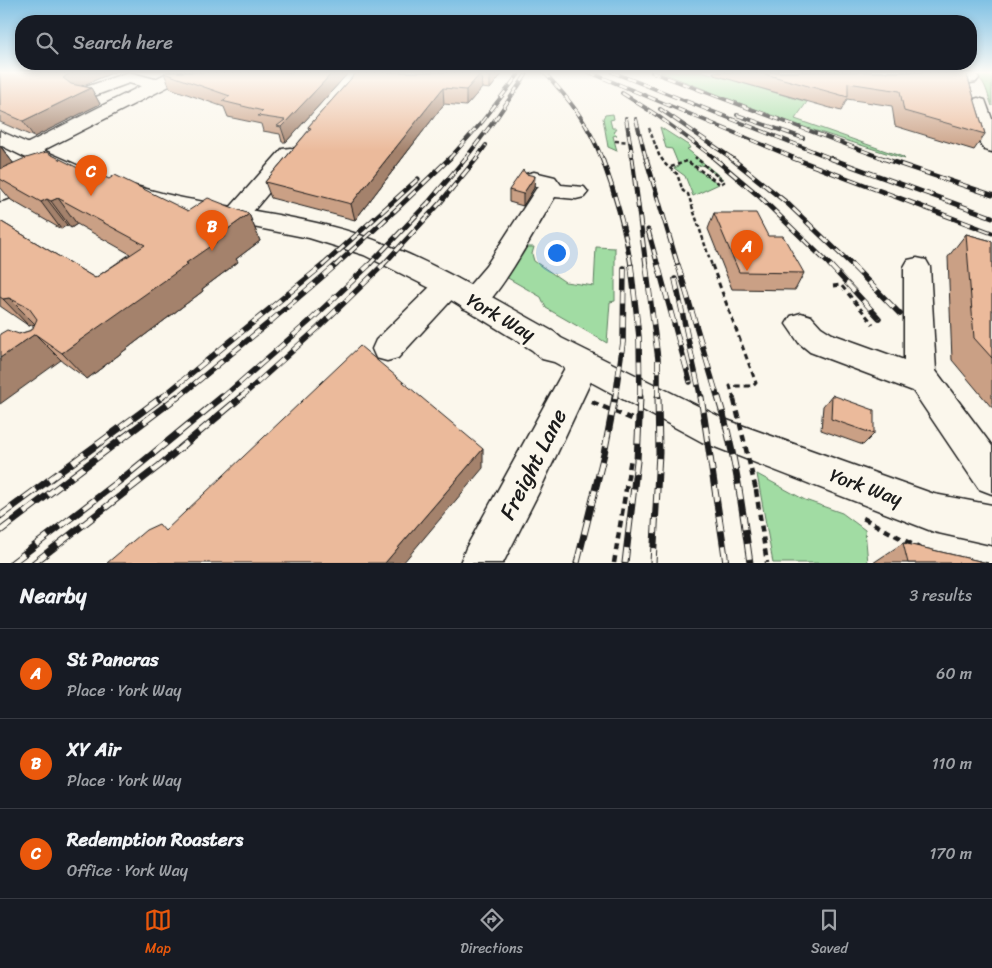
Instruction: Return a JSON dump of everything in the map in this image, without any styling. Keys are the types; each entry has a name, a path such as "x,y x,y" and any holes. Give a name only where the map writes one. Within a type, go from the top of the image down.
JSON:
{"main road":[{"path":"29,150 132,98"},
{"path":"978,104 989,142 992,146"},
{"path":"0,137 87,178"},
{"path":"236,216 302,140"},
{"path":"0,194 59,165"},
{"path":"387,349 460,294 496,273 541,184 562,192 576,192"},
{"name":"York Way","path":"114,187 192,208 347,240 399,261 543,341 553,350 558,350 680,415 755,447 934,513 992,525"},
{"path":"917,267 920,372 924,381 992,476"},
{"path":"801,324 810,335 830,347 924,381"},
{"name":"Freight Lane","path":"481,563 526,479 583,364"}],"path":[{"path":"649,128 660,155 677,174 683,192 688,194 701,236 756,383 753,386 730,386 756,490 767,563"},
{"path":"615,141 634,142"},
{"path":"670,167 687,161 720,184 724,182 695,157"},
{"path":"833,286 841,285 873,324"},
{"path":"614,563 631,458"}],"green space":[{"path":"727,98 794,98 807,102 795,119 905,159 791,123"},
{"path":"613,114 614,119 610,120 612,128 617,128 614,132 617,135 613,136 617,151 608,147 603,118 605,115"},
{"path":"660,127 688,145 690,148 687,149 724,180 702,165 693,167 719,184 693,196 685,176 674,168 679,166 672,149 666,148"},
{"path":"521,247 534,247 532,254 534,261 565,282 594,286 596,247 615,248 615,301 610,302 607,343 546,308 541,297 506,277"},
{"path":"757,474 805,500 842,513 865,530 868,563 773,563"}],"building":[{"path":"0,98 70,98 23,121 0,111"},
{"path":"226,98 308,98 281,127 277,126 285,120 258,116 263,111 222,101"},
{"path":"334,98 435,98 351,204 265,182 311,128 308,127"},
{"path":"901,98 974,98 985,134 904,111"},
{"path":"46,152 100,179 105,177 109,179 115,175 188,211 208,198 249,214 221,234 225,236 186,263 188,264 62,353 35,334 0,358 0,334 7,330 19,334 32,330 37,319 29,308 9,298 3,299 0,297 0,221 95,278 145,245 58,198 51,201 47,199 41,202 0,179 0,169"},
{"path":"523,170 526,174 535,176 523,194 509,190"},
{"path":"714,213 756,213 768,236 783,236 804,273 739,272"},
{"path":"966,234 992,241 992,358 974,338"},
{"path":"360,346 483,449 385,563 107,563 146,530 159,524 165,531"},
{"path":"832,395 874,410 874,434 831,419"},
{"path":"903,543 988,563 908,563"}],"railway":[{"path":"449,159 500,98"},
{"path":"465,159 510,98"},
{"path":"566,98 591,134 602,159"},
{"path":"630,98 658,116 716,159"},
{"path":"652,98 797,159"},
{"path":"679,98 833,159"},
{"path":"722,98 885,159"},
{"path":"660,109 733,159"},
{"path":"737,115 803,138"},
{"path":"626,118 631,148"},
{"path":"636,119 646,159"},
{"path":"476,159 486,145"},
{"path":"631,148 632,154"},
{"path":"631,148 632,159"},
{"path":"369,265 428,203 466,158"},
{"path":"382,266 440,203 477,158"},
{"path":"602,158 619,211 631,266"},
{"path":"632,158 646,266"},
{"path":"646,158 678,266"},
{"path":"714,158 759,196 830,265"},
{"path":"731,158 787,203 853,266"},
{"path":"793,158 992,233"},
{"path":"829,158 992,217"},
{"path":"882,158 992,195"},
{"path":"335,266 449,159"},
{"path":"322,266 418,179"},
{"path":"648,230 658,266"},
{"path":"160,399 323,265"},
{"path":"176,399 336,265"},
{"path":"221,399 312,319 369,265"},
{"path":"631,265 639,337 640,398"},
{"path":"646,265 658,359 658,397"},
{"path":"658,265 690,382"},
{"path":"678,265 718,399"},
{"path":"830,265 879,318"},
{"path":"239,399 318,328 382,266"},
{"path":"853,266 900,314"},
{"path":"615,399 623,342 624,268"},
{"path":"675,279 701,399"},
{"path":"0,516 162,397"},
{"path":"0,531 177,397"},
{"path":"12,563 122,479 222,397"},
{"path":"34,563 159,466 241,397"},
{"path":"577,563 604,454 615,397"},
{"path":"653,563 659,453 658,397"},
{"path":"701,397 726,563"},
{"path":"718,397 741,500 750,563"},
{"path":"625,563 637,461 640,398"}],"place":[{"name":"Redemption Roasters","path":"91,196"},
{"name":"XY Air","path":"212,251"},
{"name":"St Pancras","path":"747,271"}]}
